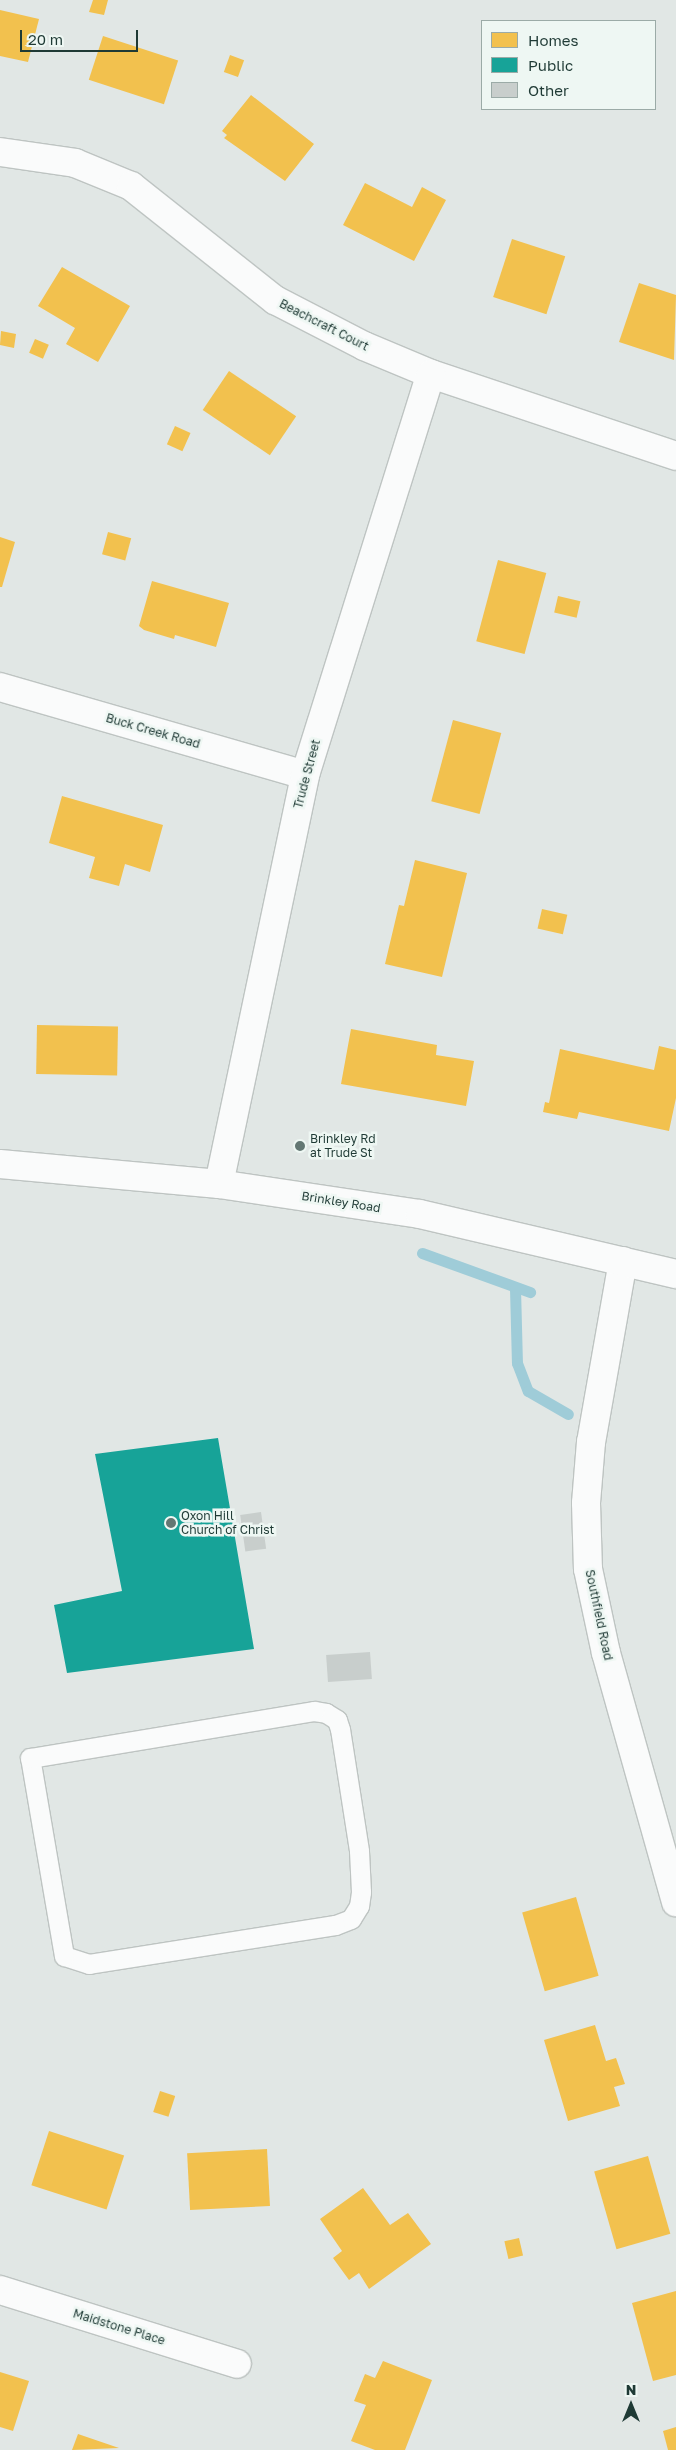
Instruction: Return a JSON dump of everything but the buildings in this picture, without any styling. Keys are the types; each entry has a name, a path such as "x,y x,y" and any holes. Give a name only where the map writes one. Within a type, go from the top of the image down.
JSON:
{"street":[{"name":"Beachcraft Court","path":"0,152 74,163 110,175 131,186 275,300 364,346 431,374 676,456"},
{"name":"Trude Street","path":"219,1184 305,775 431,374"},
{"name":"Buck Creek Road","path":"0,687 305,775"},
{"name":"Brinkley Road","path":"0,1164 219,1184 420,1214 676,1274"},
{"name":"Southfield Road","path":"623,1261 591,1442 586,1503 588,1569 606,1653 676,1902"},
{"name":"Maidstone Place","path":"0,2290 237,2364"}],"lane":[{"path":"314,1711 326,1713 337,1720 340,1729 358,1851 359,1906 351,1919 334,1924 89,1964 74,1961 64,1956 61,1946 30,1758 314,1711"}],"waterway":[{"path":"422,1253 530,1292"},
{"path":"515,1288 517,1363 528,1391 568,1414"}],"place":[{"name":"Brinkley Rd at Trude St","path":"300,1146"},
{"name":"Oxon Hill Church of Christ","path":"171,1523"}]}
